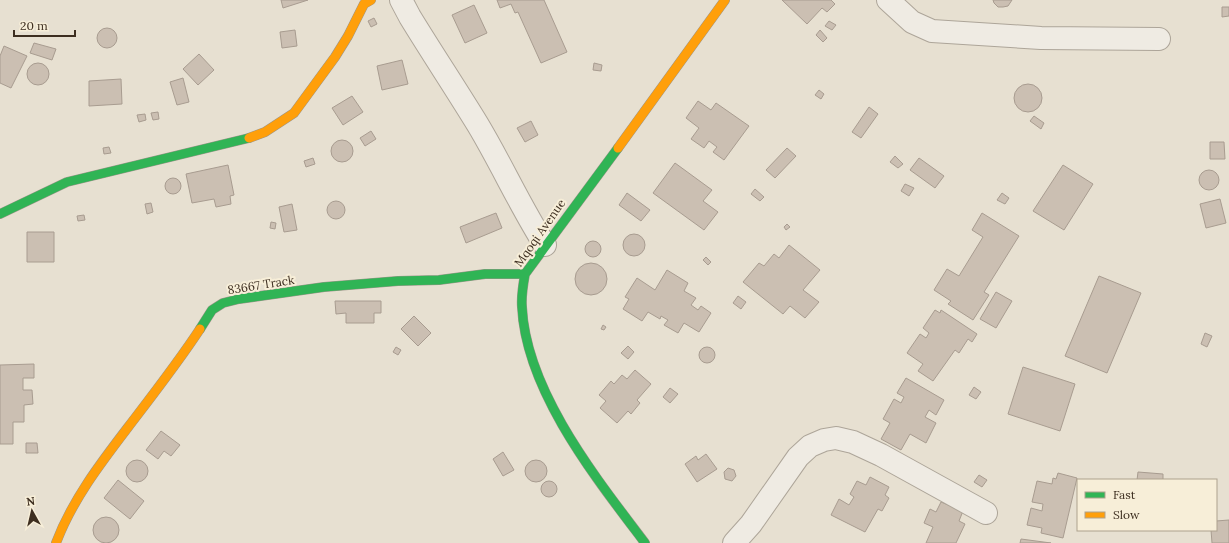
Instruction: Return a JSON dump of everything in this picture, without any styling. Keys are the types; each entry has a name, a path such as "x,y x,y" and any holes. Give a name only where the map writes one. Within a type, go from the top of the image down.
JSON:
{"street":[{"path":"0,214 67,182 242,140 265,132 294,113 335,57 348,36 364,4 371,0"},
{"path":"401,0 410,17 478,125 499,162 514,193 545,245"},
{"name":"Mqoqi Avenue","path":"645,543 609,496 556,415 538,377 531,355 524,322 522,290 525,274 545,245 660,91 724,0"},
{"path":"888,0 912,22 932,31 1040,38 1159,39"},
{"name":"83667 Track","path":"56,543 64,522 99,465 178,362 212,310 222,303 239,299 324,288 398,281 439,280 485,274 525,274"},
{"path":"734,543 751,524 798,457 810,446 824,440 836,438 853,442 986,513"}],"building":[{"path":"281,0 308,0 283,8"},
{"path":"497,0 544,0 567,52 541,63 518,12 515,13 511,4 500,8"},
{"path":"782,0 831,0 835,4 827,12 822,8 807,24"},
{"path":"993,0 1012,0 1008,6 998,7"},
{"path":"474,5 487,33 465,43 452,15"},
{"path":"1222,7 1229,7 1229,16 1222,17"},
{"path":"374,18 377,24 371,27 368,21"},
{"path":"829,21 836,25 832,30 825,26"},
{"path":"107,28 114,31 117,38 114,45 107,48 100,45 97,38 100,31"},
{"path":"295,30 297,46 282,48 280,32"},
{"path":"820,30 827,38 823,42 816,35"},
{"path":"34,43 56,49 52,60 30,53"},
{"path":"4,46 27,56 11,88 0,83 0,56"},
{"path":"199,54 214,70 198,85 183,69"},
{"path":"402,60 408,84 382,90 377,66"},
{"path":"38,63 46,66 49,74 46,82 38,85 30,82 27,74 30,66"},
{"path":"594,63 602,65 601,71 593,70"},
{"path":"183,78 189,102 177,105 170,82"},
{"path":"121,79 122,104 89,106 89,81"},
{"path":"1028,84 1038,88 1042,98 1038,108 1028,112 1018,108 1014,98 1018,88"},
{"path":"819,90 824,94 821,99 815,95"},
{"path":"352,96 363,112 343,125 332,108"},
{"path":"698,101 711,110 716,103 749,126 724,160 713,152 717,147 709,141 704,148 691,139 699,128 686,118"},
{"path":"869,107 878,114 861,138 852,132"},
{"path":"158,112 159,119 153,120 151,113"},
{"path":"145,114 146,120 139,122 137,115"},
{"path":"1034,116 1044,123 1041,129 1030,121"},
{"path":"531,121 538,135 525,142 517,128"},
{"path":"371,131 376,139 365,146 360,138"},
{"path":"338,140 346,140 353,147 353,155 346,162 338,162 331,155 331,147"},
{"path":"1210,142 1224,142 1225,159 1210,159"},
{"path":"109,147 111,153 104,154 103,148"},
{"path":"787,148 796,156 775,178 766,170"},
{"path":"895,156 903,164 898,168 890,162"},
{"path":"313,158 315,164 306,167 304,161"},
{"path":"919,158 944,176 935,188 910,170"},
{"path":"675,163 712,190 703,201 718,212 704,230 653,193"},
{"path":"228,165 234,195 230,196 231,204 216,207 214,199 192,203 186,174"},
{"path":"1063,165 1093,184 1064,230 1033,211"},
{"path":"1205,170 1213,170 1219,176 1219,184 1213,190 1205,190 1199,184 1199,176"},
{"path":"170,178 176,178 181,183 179,192 176,194 170,194 165,189 165,183"},
{"path":"905,184 914,188 909,196 901,191"},
{"path":"755,189 764,197 760,201 751,194"},
{"path":"627,193 650,210 641,221 619,205"},
{"path":"1002,193 1009,198 1005,204 997,200"},
{"path":"1220,199 1226,223 1206,228 1200,204"},
{"path":"336,201 342,204 345,210 342,216 336,219 330,216 327,210 330,204"},
{"path":"151,203 153,212 147,214 145,204"},
{"path":"292,204 297,230 284,232 279,207"},
{"path":"496,213 502,228 466,243 460,227"},
{"path":"982,213 1019,236 984,292 989,295 973,320 948,304 951,301 934,290 947,269 959,276 983,237 972,230"},
{"path":"84,215 85,220 78,221 77,216"},
{"path":"271,222 276,223 275,229 270,228"},
{"path":"787,224 790,227 786,230 784,227"},
{"path":"27,232 54,232 54,262 27,262"},
{"path":"630,234 638,234 645,241 645,249 638,256 630,256 623,249 623,241"},
{"path":"593,241 599,243 601,249 599,255 593,257 587,255 585,249 587,243"},
{"path":"789,245 820,270 803,290 819,302 805,318 790,306 783,314 743,282 759,263 764,266 774,254 779,258"},
{"path":"706,257 711,262 708,265 703,260"},
{"path":"588,263 594,263 604,270 607,279 606,285 600,292 594,295 588,295 578,288 575,282 575,276 582,266"},
{"path":"667,270 688,283 684,291 696,298 691,305 698,310 701,306 711,313 699,332 684,323 678,333 664,325 668,320 661,316 660,319 648,312 642,321 623,309 629,299 625,297 637,278 655,290"},
{"path":"1099,276 1141,293 1107,373 1065,356"},
{"path":"996,292 1012,301 996,328 980,319"},
{"path":"738,296 746,302 741,309 733,303"},
{"path":"335,301 381,301 381,313 374,313 374,323 346,323 346,313 336,314"},
{"path":"935,310 940,313 941,310 977,334 972,342 968,339 959,353 955,350 933,381 918,371 923,364 907,353 920,334 926,338 929,333 923,328"},
{"path":"414,316 431,333 418,346 401,329"},
{"path":"603,325 606,327 604,330 601,329"},
{"path":"1205,333 1212,336 1207,347 1201,344"},
{"path":"628,346 634,352 628,359 621,353"},
{"path":"396,347 401,350 398,355 393,352"},
{"path":"707,347 713,349 715,355 713,361 707,363 701,361 699,355 701,349"},
{"path":"34,364 34,378 23,378 23,390 32,390 33,404 24,405 24,422 13,422 13,444 0,444 0,365"},
{"path":"1023,367 1075,384 1060,431 1008,414"},
{"path":"635,370 651,384 637,400 640,403 631,414 628,411 617,423 600,408 606,401 599,395 611,381 614,384 622,375 627,379"},
{"path":"906,378 944,400 936,415 929,410 925,417 936,423 926,443 910,434 901,450 881,439 890,423 883,419 894,399 901,403 904,397 897,393"},
{"path":"974,387 981,392 976,399 969,395"},
{"path":"670,388 678,394 670,403 663,397"},
{"path":"161,431 180,445 171,456 164,451 158,459 146,450"},
{"path":"26,443 37,443 38,453 26,453"},
{"path":"503,452 514,470 503,476 493,459"},
{"path":"706,454 717,469 697,482 685,464 696,456 698,460"},
{"path":"137,460 145,463 148,471 145,479 137,482 129,479 126,471 129,463"},
{"path":"536,460 544,463 547,471 544,479 536,482 528,479 525,471 528,463"},
{"path":"728,468 734,470 736,476 732,481 725,479 724,472"},
{"path":"1138,472 1163,474 1163,479 1137,479"},
{"path":"1058,473 1077,478 1063,538 1041,533 1042,528 1027,525 1031,508 1042,511 1043,504 1032,502 1037,481 1052,484 1053,478 1056,479"},
{"path":"979,475 987,480 982,487 974,482"},
{"path":"870,477 889,487 885,495 889,498 882,511 878,509 865,532 831,515 839,499 849,505 854,497 850,494 857,481 866,485"},
{"path":"118,480 144,501 130,519 104,498"},
{"path":"549,481 556,486 557,489 552,496 549,497 542,492 541,489 546,482"},
{"path":"941,502 963,511 959,521 965,524 956,543 926,543 933,527 924,523 930,509 936,512"},
{"path":"106,517 115,521 119,530 115,539 106,543 97,539 93,530 97,521"},
{"path":"1229,520 1229,543 1212,543 1211,531 1217,531 1217,521"},
{"path":"1021,539 1051,543 1020,543"}],"traffic: fast":[{"path":"0,214 67,182 249,138"},
{"path":"618,148 525,274 522,307 526,339 536,370 550,401 586,462 645,543"},
{"path":"200,329 212,310 223,303 239,299 324,287 398,281 439,280 485,274 525,274"}],"traffic: slow":[{"path":"249,138 265,132 294,113 335,57 348,36 364,4 371,0"},
{"path":"618,148 725,0"},
{"path":"56,543 71,510 90,480 200,329"}]}
